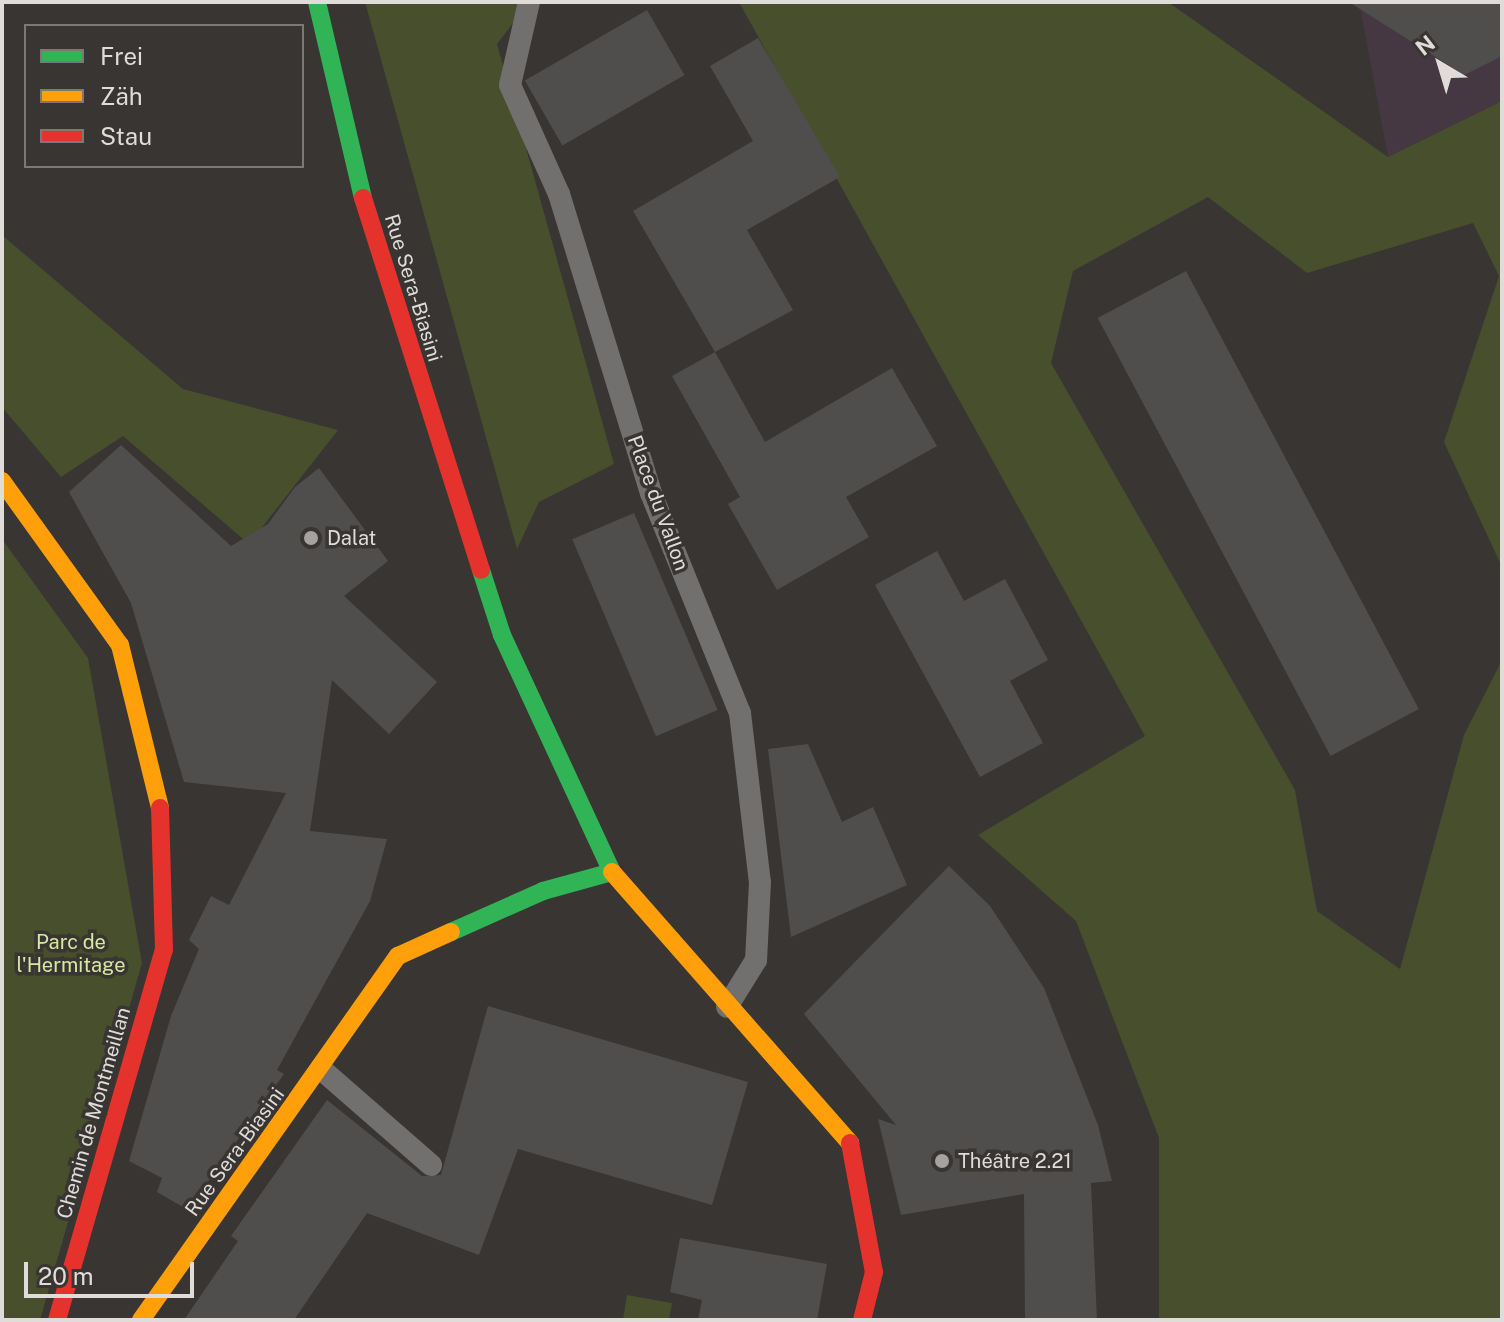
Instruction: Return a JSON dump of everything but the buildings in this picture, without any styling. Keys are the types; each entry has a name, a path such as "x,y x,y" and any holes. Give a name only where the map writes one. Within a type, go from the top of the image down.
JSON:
{"street":[{"name":"Rue Sera-Biasini","path":"317,2 372,238 502,635 612,872"},
{"name":"Chemin de Montmeillan","path":"2,481 120,645 160,790 164,950 57,1320"},
{"path":"314,1079 398,956 543,891 612,872 727,1007 770,1048 850,1142 874,1272 862,1320"},
{"name":"Rue Sera-Biasini","path":"141,1320 314,1079"}],"lane":[{"name":"Place du Vallon","path":"529,2 510,85 559,194 651,493 740,713 759,897 756,960 727,1007"},
{"path":"314,1079 431,1165"}],"shaded area":[{"path":"1359,2 1502,2 1502,101 1388,157"}],"green space":[{"path":"365,2 529,2 497,44 614,464 539,502 517,549"},
{"path":"739,2 1168,2 1388,157 1502,101 1502,567 1444,442 1499,276 1473,223 1307,273 1208,197 1073,271 1051,363 1295,790 1317,911 1400,969 1464,735 1502,660 1502,1320 1159,1320 1159,1138 1076,921 978,835 1145,736"},
{"path":"2,235 183,389 338,430 249,544 123,436 61,477 2,407"},
{"name":"Parc de l'Hermitage","path":"2,539 88,658 142,963 40,1320 2,1320"},
{"path":"627,1295 672,1303 669,1320 623,1320"}],"traffic: fast":[{"path":"317,2 363,198"},
{"path":"451,932 543,891 612,872 502,635 481,570"}],"traffic: slow":[{"path":"2,481 120,645 160,808"},
{"path":"612,872 850,1143"},
{"path":"141,1320 398,956 451,932"}],"traffic: jam":[{"path":"363,198 481,570"},
{"path":"57,1320 164,950 160,808"},
{"path":"850,1143 874,1272 862,1320"}],"place":[{"name":"Dalat","path":"311,538"},
{"name":"Théâtre 2.21","path":"942,1161"}]}
